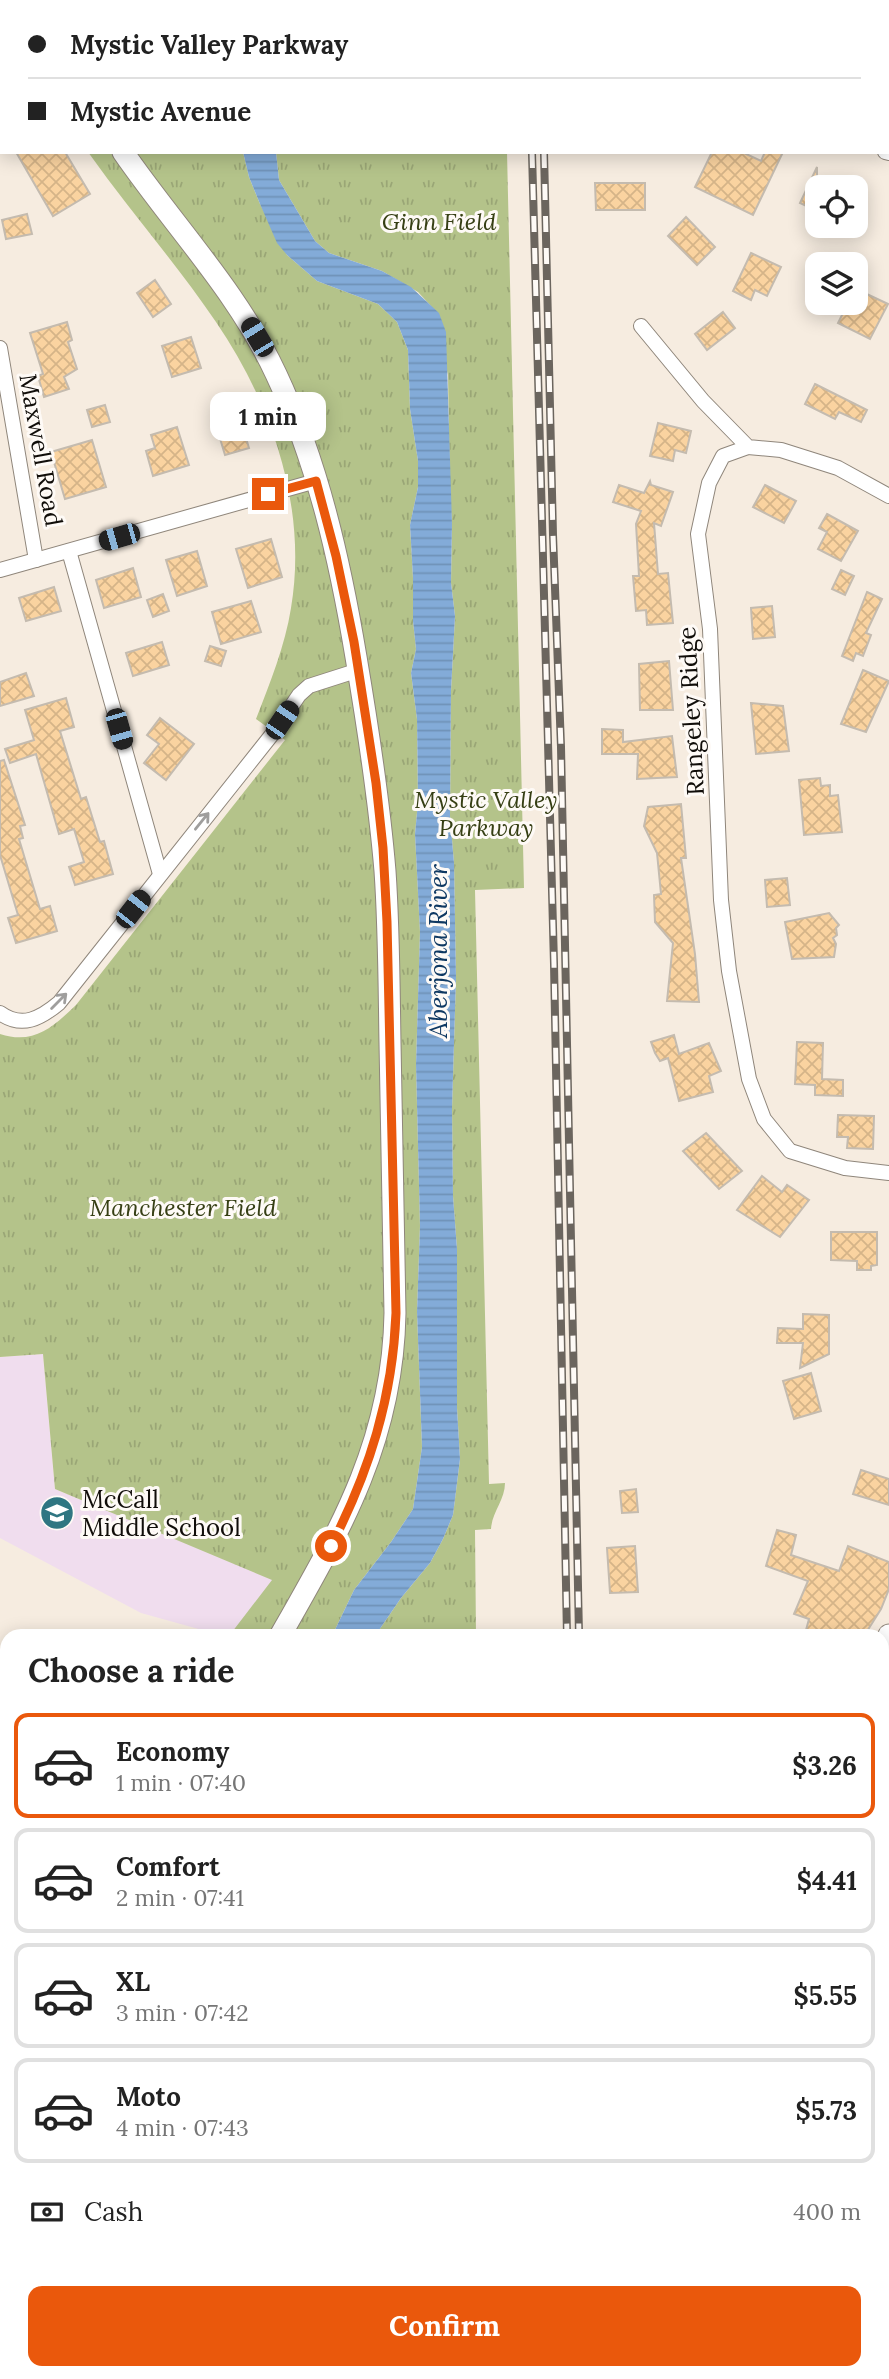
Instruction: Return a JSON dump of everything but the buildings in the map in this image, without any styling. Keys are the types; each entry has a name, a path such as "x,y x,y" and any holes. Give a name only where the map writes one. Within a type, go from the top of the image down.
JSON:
{"main road":[{"path":"125,154 222,283 257,337 285,394 316,481 336,556 359,670 376,783 386,894 396,1313 394,1342 386,1404 370,1457 336,1535 284,1629"}],"street":[{"path":"641,327 703,401 748,447 781,450 838,468 889,496"},
{"name":"Maxwell Road","path":"0,348 36,560"},
{"name":"Rangeley Ridge","path":"748,447 723,456 709,483 698,534 710,629 721,900 733,996 753,1089 764,1119 790,1151 845,1168 889,1172"},
{"path":"0,570 316,481"},
{"path":"69,551 160,874"},
{"path":"0,1013 15,1021 29,1021 44,1015 59,1003 274,732 299,695 316,682 359,670"}],"shaded area":[{"name":"McCall Middle School","path":"43,1354 55,1489 273,1580 235,1629 199,1629 141,1613 0,1538 0,1357"}],"green space":[{"name":"Manchester Field","path":"89,154 243,154 260,204 287,255 317,281 378,304 397,322 408,350 410,409 418,461 418,487 410,525 416,649 411,673 417,719 418,802 415,834 420,932 416,1065 420,1226 417,1312 422,1447 413,1509 354,1590 335,1629 234,1629 272,1580 55,1489 43,1354 0,1357 0,1034 23,1037 42,1032 76,1005 285,740 256,719 285,636 295,570 290,495 281,458 254,387 236,354 185,279"},
{"name":"Mystic Valley Parkway","path":"276,154 507,154 524,888 475,890 489,1484 505,1483 491,1529 475,1530 476,1629 380,1629 430,1563 443,1539 453,1515 460,1459 452,1109 456,978 454,863 450,816 451,691 455,616 451,583 448,375 431,306 418,292 382,271 329,253 315,241 279,180"}],"water":[{"name":"Aberjona River","path":"243,154 276,154 279,180 315,241 329,253 382,271 411,287 439,313 446,332 452,524 451,583 455,616 451,691 450,816 454,863 456,978 452,1109 460,1459 453,1515 443,1539 430,1563 380,1629 335,1629 354,1590 413,1509 422,1447 417,1312 420,1226 416,1065 420,932 415,834 418,802 417,719 411,673 416,649 410,525 418,487 418,461 410,409 408,350 397,322 378,304 317,281 287,255 277,243 249,177"}],"railway":[{"path":"532,154 554,964 567,1629"},
{"path":"544,154 561,747 579,1629"}],"place":[{"name":"McCall Middle School","path":"57,1513"}],"route":[{"path":"268,494 316,481 336,556 354,642 376,783 386,894 396,1313 394,1342 386,1404 377,1439 363,1477 331,1546"}],"park label":[{"name":"Ginn Field","path":"439,221"}]}
